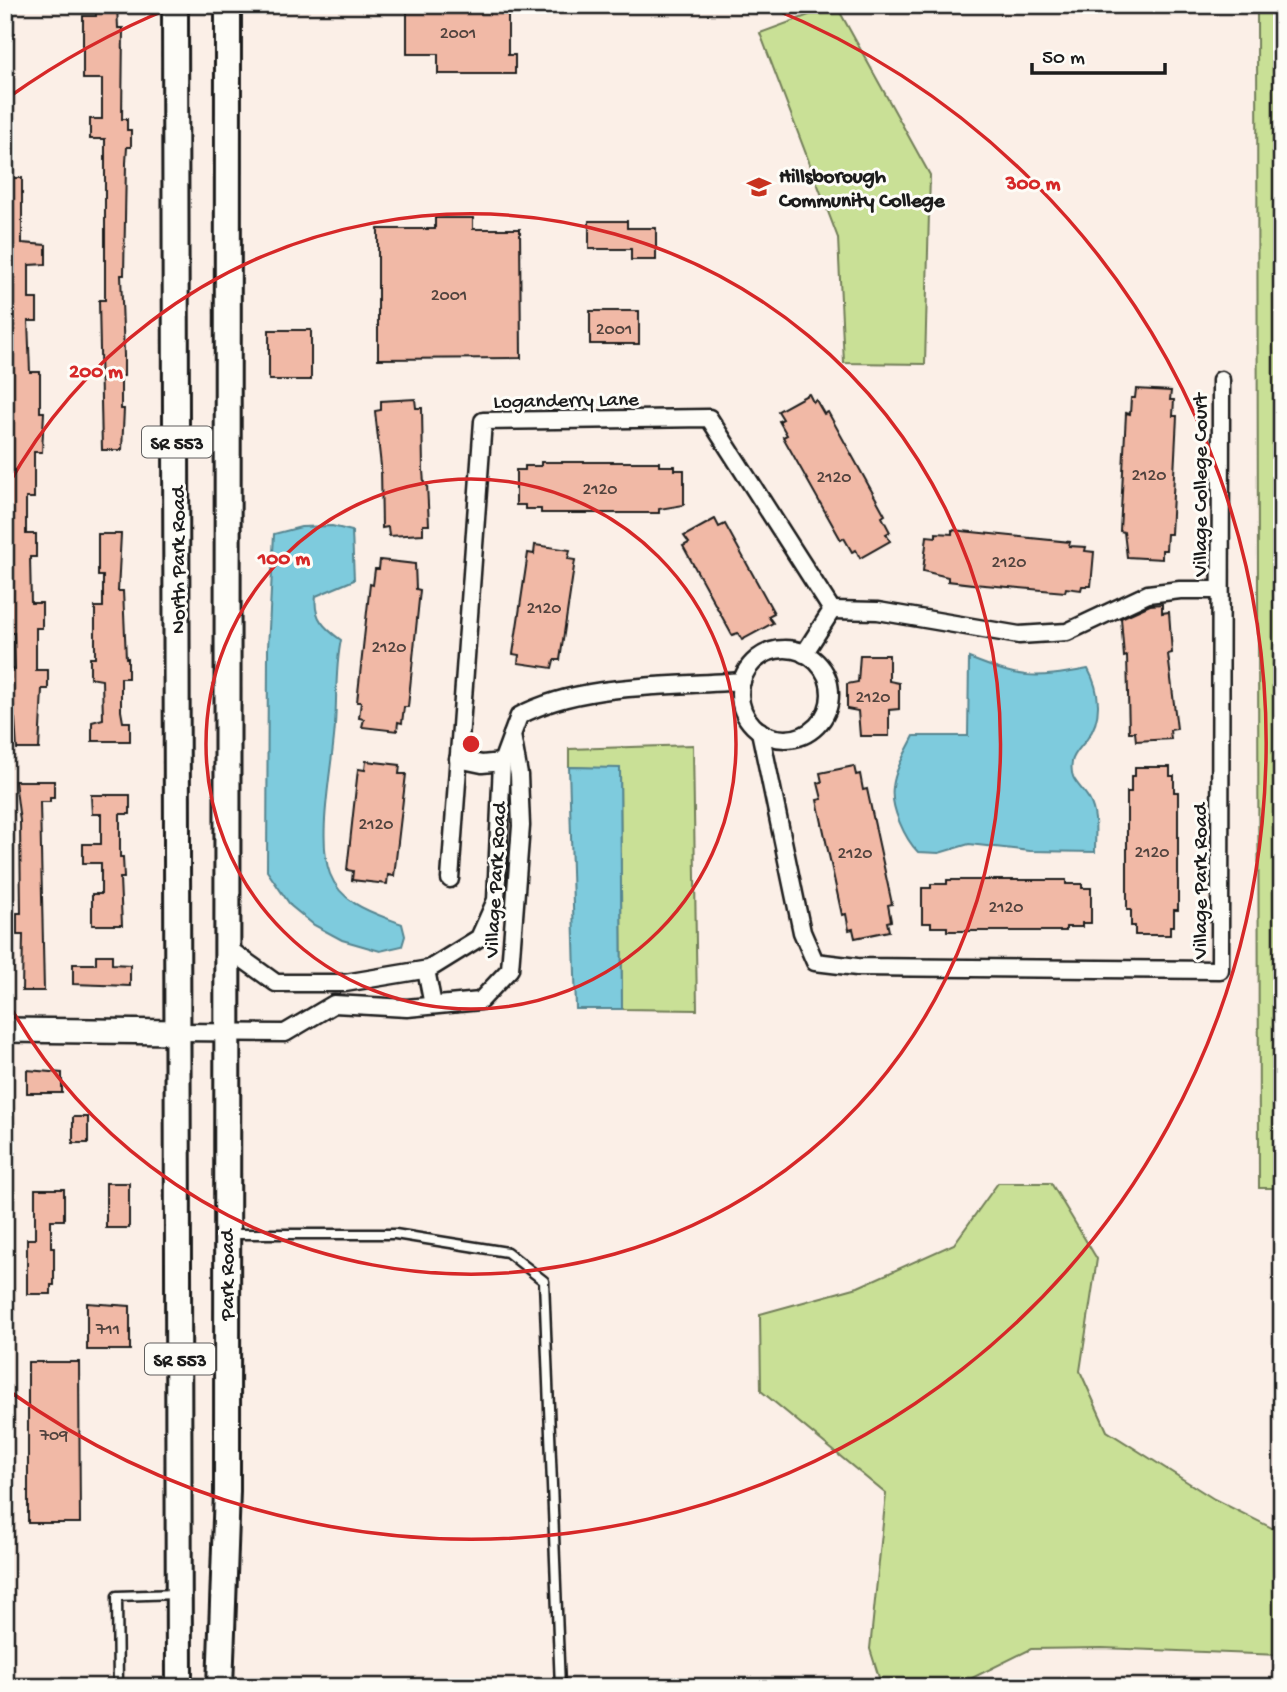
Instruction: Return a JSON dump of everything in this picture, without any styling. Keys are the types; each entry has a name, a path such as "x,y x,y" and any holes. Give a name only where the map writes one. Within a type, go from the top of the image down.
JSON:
{"main road":[{"name":"North Park Road","path":"175,5 178,1032"},
{"name":"SR 553","path":"226,1032 228,5"},
{"name":"SR 553","path":"178,1032 179,1687"},
{"name":"Park Road","path":"220,1687 227,1490 226,1032"}],"street":[{"name":"Village College Court","path":"1220,590 1221,380"},
{"name":"Loganderry Lane","path":"450,879 483,421 709,418 832,610"},
{"path":"804,654 832,610 878,611 1019,635 1067,632 1148,594 1220,590"},
{"name":"Village Park Road","path":"226,947 276,983 333,983 426,970 479,938 496,900 502,762 519,716 543,703 581,694 742,681 740,701 745,715 760,731 802,932 815,962 857,967 1220,970 1220,590"},
{"path":"742,681 755,660 767,652 782,649 804,654 821,667 828,680 829,702 821,722 796,738 781,739 760,731"},
{"name":"Village Park Road","path":"334,1004 407,1007 480,1001 510,969 521,826 519,775 512,735"},
{"path":"458,759 482,764 502,762"},
{"path":"493,908 516,910"},
{"path":"426,970 433,1005"},
{"path":"5,1030 285,1033 334,1004 333,983"}],"lane":[{"path":"226,1234 395,1234 507,1252 544,1281 560,1687"},
{"path":"118,1687 117,1596 180,1594"}],"green space":[{"path":"836,5 930,175 925,364 844,363 838,238 760,33"},
{"path":"1257,5 1282,5 1282,1188 1259,1188"},
{"path":"693,745 697,1010 622,1009 620,769 569,767 569,749"},
{"path":"998,1183 1051,1183 1097,1259 1080,1371 1107,1431 1214,1499 1282,1533 1282,1655 1102,1648 1031,1649 954,1687 881,1684 870,1649 886,1494 761,1391 760,1314 858,1287 954,1244"}],"water":[{"path":"332,526 352,531 354,580 316,596 318,616 341,640 334,741 326,801 326,859 335,885 351,901 370,912 402,924 405,936 402,946 380,951 342,940 314,925 291,906 267,871 268,648 274,534 301,527"},
{"path":"969,658 1002,670 1027,675 1088,669 1095,686 1098,713 1092,731 1074,756 1072,774 1094,811 1095,852 1030,851 969,844 939,853 918,852 908,839 894,804 893,787 896,774 914,736 968,736"},
{"path":"569,767 620,768 622,1009 576,1009"}],"building":[{"path":"96,5 117,5 118,28 123,28 122,119 127,119 127,130 131,130 131,147 127,147 126,163 124,275 121,275 124,355 124,376 121,376 121,409 124,409 122,450 102,450 99,300 105,300 105,139 90,139 90,119 102,119 102,79 83,79 83,16 96,16"},
{"path":"407,11 508,11 508,55 515,55 515,74 438,74 438,54 407,54"},
{"path":"5,178 22,178 22,243 46,245 46,264 29,265 29,299 37,299 37,321 28,321 30,372 40,372 40,412 44,412 42,452 34,452 34,498 26,498 26,534 36,534 36,557 30,557 31,603 42,603 42,628 36,628 36,670 48,670 48,689 42,689 39,749 17,749 15,719 6,719 6,678 11,678 11,669 15,669 14,633 9,633 9,615 6,615 8,518 5,477 9,477 9,433 6,433 5,396 5,356 8,356"},
{"path":"435,218 473,218 473,229 520,229 521,358 378,359 378,229 435,229"},
{"path":"589,221 627,221 627,228 656,228 656,260 631,260 631,249 589,249"},
{"path":"590,311 639,311 639,344 590,344"},
{"path":"269,330 311,330 311,380 269,380"},
{"path":"1136,389 1171,391 1170,400 1174,400 1173,416 1177,416 1171,534 1167,534 1166,550 1162,550 1162,559 1127,557 1124,532 1120,531 1126,413 1130,414 1131,398 1135,398"},
{"path":"809,394 824,414 828,412 885,515 882,517 890,532 886,534 890,541 860,558 856,550 852,552 844,538 841,540 783,437 787,435 779,421 783,419 778,411"},
{"path":"415,399 416,408 422,408 423,470 424,484 427,484 429,525 423,525 423,534 389,536 388,527 382,528 381,466 375,411 381,410 381,401"},
{"path":"541,462 659,462 659,466 675,466 675,470 684,470 684,505 659,509 659,513 541,513 541,509 525,509 525,505 516,505 516,470 525,470 525,466 541,466"},
{"path":"715,519 719,527 725,524 774,613 768,616 773,623 742,640 738,633 732,635 683,546 689,543 684,536"},
{"path":"952,530 1070,542 1069,546 1086,547 1085,551 1094,552 1091,586 1082,586 1081,590 1066,588 1065,592 973,584 948,581 948,577 923,571 927,536 936,537 936,533 952,534"},
{"path":"98,534 121,534 118,591 123,591 128,678 121,678 121,711 123,722 130,722 130,741 92,741 92,722 103,719 102,680 90,678 90,658 95,658 95,607 103,607 103,576 98,576"},
{"path":"535,545 570,550 568,559 575,560 560,660 554,660 552,668 518,663 519,655 513,654 528,553 534,554"},
{"path":"380,560 415,564 416,589 420,590 408,707 404,707 402,723 398,722 397,731 362,727 364,719 359,718 361,702 357,702 370,584 373,585 375,569 379,569"},
{"path":"1162,604 1162,613 1169,612 1172,653 1168,654 1177,729 1170,730 1171,739 1136,741 1135,732 1129,732 1127,656 1124,657 1121,618 1150,605"},
{"path":"860,655 889,655 889,681 899,683 899,709 889,710 889,736 860,736 858,711 847,709 847,684 858,682"},
{"path":"366,761 400,765 399,774 406,774 394,876 388,875 387,884 352,880 353,871 347,870 358,769 365,770"},
{"path":"854,766 856,775 860,774 863,790 867,789 892,904 888,905 891,921 887,922 889,931 855,938 853,929 849,930 846,914 842,915 817,800 822,799 818,783 822,782 820,773"},
{"path":"1135,767 1170,767 1170,776 1174,776 1174,792 1178,792 1178,910 1174,910 1174,926 1170,926 1170,935 1135,935 1135,926 1131,926 1131,910 1127,910 1127,792 1131,792 1131,776 1135,776"},
{"path":"15,781 54,781 54,798 50,798 50,802 40,802 44,991 22,991 23,935 17,935 17,913 21,913 20,821"},
{"path":"91,795 130,795 130,814 120,814 120,857 123,857 124,878 120,878 122,925 92,925 92,894 101,894 101,863 83,863 83,844 101,844 101,814 92,814"},
{"path":"947,880 1066,880 1066,884 1082,884 1082,888 1091,888 1091,923 1082,923 1082,927 1066,927 1066,931 947,931 947,927 931,927 931,923 922,923 922,888 931,888 931,884 947,884"},
{"path":"96,955 112,955 112,964 130,965 130,986 73,984 73,964 96,964"},
{"path":"27,1070 62,1073 62,1093 27,1093"},
{"path":"73,1117 88,1117 88,1143 73,1143"},
{"path":"106,1183 129,1183 129,1228 106,1228"},
{"path":"35,1189 64,1189 64,1220 51,1220 54,1285 51,1285 51,1294 27,1294 27,1239 35,1239"},
{"path":"87,1303 130,1306 130,1350 87,1350"},
{"path":"28,1362 79,1362 80,1523 28,1523"}],"place":[{"name":"Hillsborough Community College","path":"759,187"}]}
